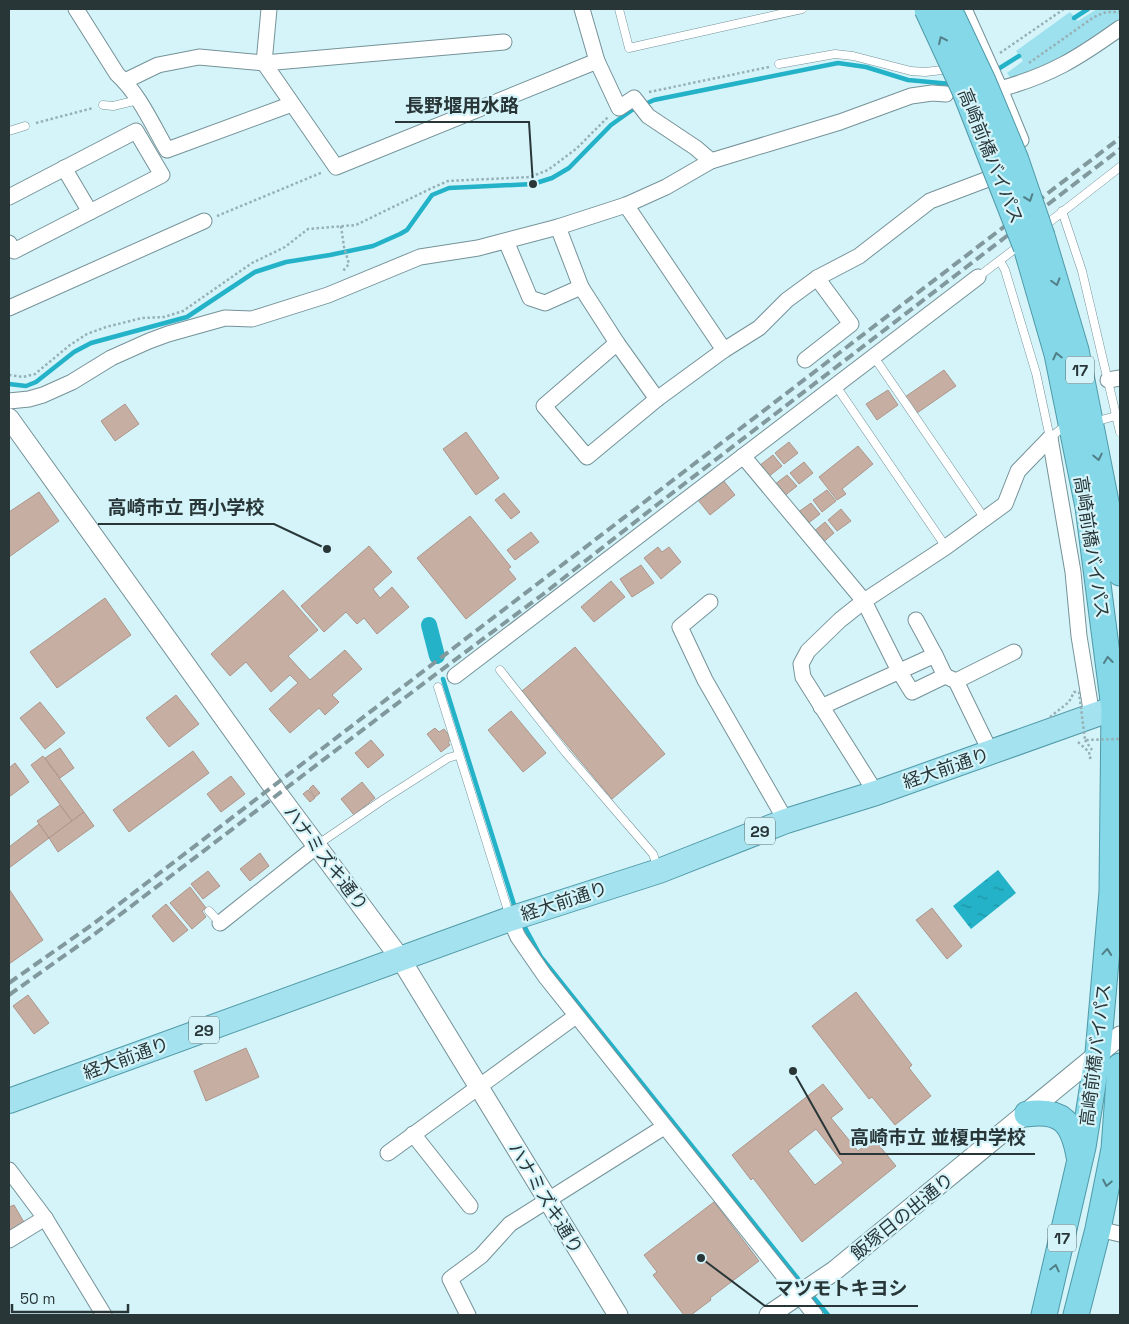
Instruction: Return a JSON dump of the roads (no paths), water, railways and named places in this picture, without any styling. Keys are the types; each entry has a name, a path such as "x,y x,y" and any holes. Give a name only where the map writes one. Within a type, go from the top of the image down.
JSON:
{"highway":[{"name":"高崎前橋バイパス","path":"927,9 1034,241 1076,350 1120,573"},
{"name":"高崎前橋バイパス","path":"949,9 983,81 1016,160 1088,507 1109,710 1112,892 1098,1053 1080,1161 1044,1315"},
{"name":"高崎前橋バイパス","path":"1076,1315 1109,1231 1120,1066"},
{"path":"1027,1114 1041,1112 1060,1117 1066,1121 1075,1136 1080,1161"}],"main road":[{"name":"経大前通り","path":"9,1101 400,958 510,919 659,870 786,821 876,793 1109,710"}],"street":[{"path":"76,9 117,74 125,81 138,100 167,150 292,104"},
{"path":"269,9 264,63 336,167 597,61"},
{"path":"582,9 597,61 619,108 636,101 648,116 696,148 711,161"},
{"path":"617,343 544,406 587,457 657,399 724,350 760,328 787,300 817,278 859,256 930,201 982,183 1024,164 1027,161 1026,152 999,85 964,9"},
{"path":"999,85 1023,83 1052,72 1070,63 1120,28"},
{"path":"125,81 158,66 199,57 264,63 504,42"},
{"path":"9,401 29,399 43,395 72,382 111,358 149,340 225,318 252,319 328,295 420,257 478,248 558,227 626,205 666,187 711,161 840,122 911,96 932,93 953,98"},
{"path":"9,197 136,131 162,175 14,252 9,243"},
{"path":"64,168 90,212"},
{"path":"626,205 724,350"},
{"path":"9,308 204,221"},
{"path":"558,227 581,287 617,343 657,399"},
{"path":"506,241 530,298 545,303 581,287"},
{"path":"455,676 978,277"},
{"path":"805,360 851,324 817,278"},
{"name":"ハナミズキ通り","path":"9,418 317,846 400,958 618,1315"},
{"path":"1055,433 1074,572 1079,636 1109,710"},
{"path":"876,793 803,678 801,664 808,651 840,620 864,601 946,547 1005,504 1018,471 1055,433"},
{"path":"743,456 864,601 899,671 912,692 950,679 1014,652"},
{"path":"710,602 680,627 706,680 786,821"},
{"path":"916,620 991,753"},
{"path":"821,707 935,655"},
{"path":"220,923 317,846"},
{"path":"510,919 523,945 545,976 815,1315"},
{"path":"388,1153 576,1016"},
{"name":"飯塚日の出通り","path":"769,1315 834,1271 1120,1036"},
{"path":"468,1315 450,1279 481,1256 510,1224 664,1127"},
{"path":"413,1134 470,1206"},
{"path":"9,1170 45,1218 104,1315"},
{"path":"9,1240 45,1218"}],"lane":[{"path":"619,9 629,48 802,9"},
{"path":"779,64 835,54 853,56 890,66 925,72 962,68"},
{"path":"971,66 989,63"},
{"path":"953,98 976,88 999,85"},
{"path":"953,98 999,85"},
{"path":"103,105 113,106 138,100"},
{"path":"9,132 25,126"},
{"path":"978,277 1120,166"},
{"path":"1062,211 1114,379 1116,416 1120,432"},
{"path":"1000,261 1005,270 1055,433"},
{"path":"874,356 985,519"},
{"path":"836,386 946,547"},
{"path":"1101,420 1116,416"},
{"path":"500,670 566,753 653,854 659,870"},
{"path":"438,687 510,919"},
{"path":"317,846 384,799 448,758 458,755"},
{"path":"209,911 220,923"}],"water":[{"path":"998,870 1016,893 971,929 953,906"}],"waterway":[{"path":"1074,18 1088,9"},
{"path":"995,71 1019,56"},
{"path":"9,384 26,386 36,382 74,352 91,343 187,317 255,272 286,262 373,246 400,234 407,230 432,195 449,188 533,184 552,178 569,168 611,125 632,110 654,100 838,63 866,67 908,80 951,84"},
{"path":"429,625 437,656"},
{"path":"443,679 516,911"},
{"path":"522,922 541,957 803,1285"},
{"path":"810,1293 828,1315"}],"railway":[{"path":"9,983 93,924 1120,138"},
{"path":"9,995 92,936 542,595 1120,149"}],"place":[{"name":"長野堰用水路","path":"533,184"},
{"name":"高崎市立 西小学校","path":"327,549"},
{"name":"高崎市立 並榎中学校","path":"793,1071"},
{"name":"マツモトキヨシ","path":"701,1258"}]}
